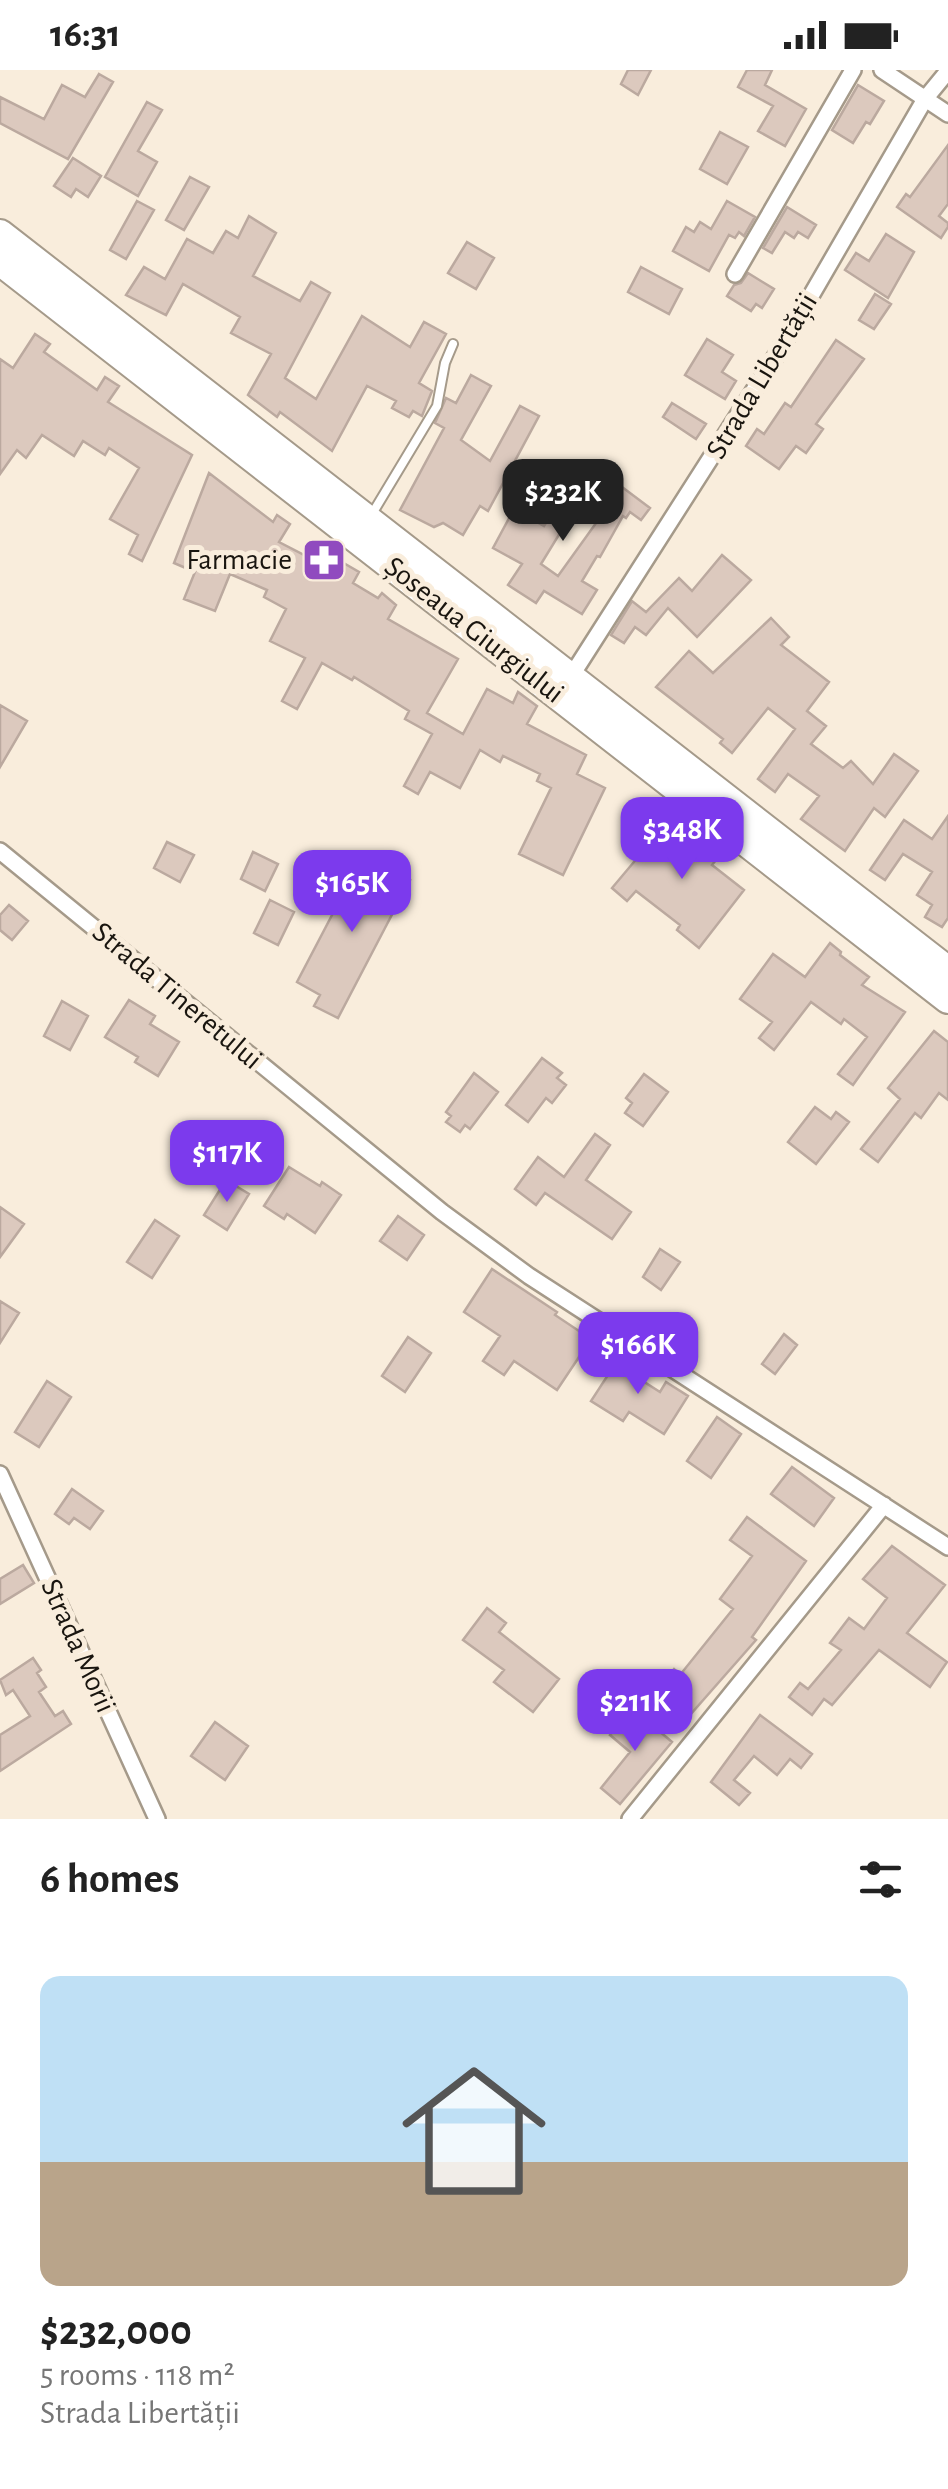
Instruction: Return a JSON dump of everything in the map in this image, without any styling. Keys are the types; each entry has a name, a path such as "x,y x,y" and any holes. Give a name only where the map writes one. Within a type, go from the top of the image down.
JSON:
{"highway":[{"name":"Șoseaua Giurgiului","path":"0,234 948,972"},
{"name":"Șoseaua Giurgiului","path":"0,261 948,999"}],"street":[{"path":"735,274 853,70"},
{"path":"882,70 948,114"},
{"name":"Strada Libertății","path":"570,678 752,395 925,99 948,70"},
{"name":"Strada Tineretului","path":"0,851 442,1212 530,1276 948,1547"},
{"name":"Strada Morii","path":"0,1474 157,1819"},
{"path":"630,1819 884,1505"}],"lane":[{"path":"367,522 437,406 453,344"}],"building":[{"path":"628,70 651,70 638,95 621,84"},
{"path":"747,70 772,70 765,85 806,109 785,146 758,131 773,106 738,87"},
{"path":"99,74 113,82 68,159 0,123 0,97 44,119 62,85 85,97"},
{"path":"858,85 884,101 853,143 832,130"},
{"path":"147,102 162,110 138,151 157,162 138,196 105,177"},
{"path":"720,132 748,147 727,184 700,169"},
{"path":"948,145 948,204 939,216 948,227 941,238 897,207 906,194 910,197"},
{"path":"73,158 101,176 88,197 76,189 71,197 54,186"},
{"path":"190,177 209,187 184,230 166,220"},
{"path":"137,201 154,210 126,259 110,250"},
{"path":"727,201 755,217 744,236 739,232 735,238 729,235 709,271 673,251 686,227 694,232 700,222 711,229"},
{"path":"787,207 816,225 808,238 798,232 794,238 785,232 772,253 763,248"},
{"path":"249,216 276,233 253,276 300,301 311,282 330,293 285,378 316,399 362,316 410,347 424,322 446,334 419,383 432,391 422,416 413,411 409,417 392,408 396,401 367,386 332,451 280,412 277,417 248,395 271,354 231,333 240,317 183,284 166,315 126,295 144,267 165,279 187,239 213,253 226,231 238,238"},
{"path":"886,234 914,252 888,298 845,270 856,253 869,261"},
{"path":"467,242 494,258 476,289 448,273"},
{"path":"641,267 682,289 669,314 628,292"},
{"path":"748,273 774,289 762,308 756,304 751,311 727,296"},
{"path":"875,294 891,304 874,329 859,320"},
{"path":"35,334 50,344 44,352 97,390 105,377 119,386 108,402 192,455 142,561 129,554 138,535 110,519 139,468 109,448 105,455 83,441 74,456 42,435 26,458 17,450 0,474 0,359 13,368"},
{"path":"707,339 733,355 722,372 736,381 725,399 685,375"},
{"path":"836,340 864,359 816,424 823,429 806,453 796,446 779,469 746,446 757,429 764,434 785,403 791,407"},
{"path":"471,375 491,386 461,440 490,461 520,406 539,416 488,511 480,506 463,535 443,523 434,527 400,510 444,428 435,423 446,398 456,403"},
{"path":"672,403 706,424 696,439 663,417"},
{"path":"572,467 593,479 541,564 558,576 622,487 650,508 641,520 630,512 626,518 623,516 600,557 597,556 582,581 597,590 582,614 544,591 536,603 508,585 522,564 493,548 514,509 544,526 565,492 559,489"},
{"path":"209,473 273,522 277,515 290,524 279,542 312,559 319,546 337,556 359,572 353,583 378,598 382,593 396,605 388,619 458,659 427,713 463,734 487,689 513,703 518,692 537,706 527,724 586,755 577,774 605,788 563,875 519,854 551,788 537,781 540,774 503,756 500,762 480,750 460,788 430,772 418,794 404,786 432,734 405,719 409,711 354,677 352,680 322,663 297,709 282,701 305,658 270,641 286,609 264,597 267,590 230,574 215,611 184,599 195,572 174,563"},
{"path":"722,555 751,580 697,637 668,608 646,635 635,627 624,643 611,635 632,601 646,612 679,578 692,591"},
{"path":"771,618 789,637 781,645 829,682 807,711 826,726 811,744 843,768 851,761 873,784 894,754 918,771 885,817 874,808 845,851 801,819 819,796 788,774 775,792 758,779 795,729 768,708 732,753 720,743 723,739 656,687 689,651 713,673"},
{"path":"0,705 27,721 0,767"},
{"path":"948,816 948,918 942,927 925,917 932,905 917,895 932,872 903,854 885,880 870,870 904,820 932,839"},
{"path":"671,818 720,855 712,865 744,890 699,948 677,930 680,925 636,891 627,901 612,888"},
{"path":"167,842 194,855 180,882 154,868"},
{"path":"253,852 278,864 265,891 241,879"},
{"path":"363,856 410,880 338,1018 314,1006 320,995 297,982"},
{"path":"270,900 294,912 278,945 254,933"},
{"path":"9,905 28,921 12,940 0,930 0,915"},
{"path":"830,943 869,977 862,985 905,1012 853,1085 838,1074 867,1037 844,1019 841,1024 811,1002 774,1050 759,1038 772,1022 740,999 773,954 805,977"},
{"path":"129,1000 155,1016 150,1024 179,1042 158,1076 135,1062 138,1057 105,1037"},
{"path":"62,1001 88,1016 70,1050 44,1036"},
{"path":"934,1031 948,1042 948,1100 939,1093 921,1118 915,1113 878,1162 861,1149 900,1099 888,1088"},
{"path":"542,1058 562,1073 557,1078 566,1085 552,1103 546,1098 528,1122 506,1105"},
{"path":"474,1073 498,1092 470,1129 465,1125 460,1132 446,1122 451,1116 446,1112"},
{"path":"644,1074 668,1092 643,1126 625,1113 632,1103 626,1098"},
{"path":"815,1107 831,1119 836,1112 849,1122 816,1164 788,1142"},
{"path":"595,1134 610,1145 586,1180 631,1212 612,1239 545,1193 536,1205 515,1189 538,1157 564,1177"},
{"path":"289,1167 341,1195 315,1233 287,1214 284,1219 264,1206"},
{"path":"226,1180 249,1194 227,1230 204,1215"},
{"path":"0,1207 24,1224 0,1257"},
{"path":"398,1216 424,1235 407,1260 380,1241"},
{"path":"155,1220 179,1236 152,1278 127,1262"},
{"path":"660,1249 680,1262 661,1290 643,1277"},
{"path":"492,1269 591,1339 557,1390 514,1361 504,1375 483,1361 500,1336 464,1312"},
{"path":"0,1301 19,1313 0,1343"},
{"path":"784,1334 797,1345 775,1374 762,1364"},
{"path":"408,1337 431,1353 405,1392 382,1376"},
{"path":"621,1355 640,1368 635,1376 660,1392 666,1382 688,1396 664,1434 629,1412 623,1421 591,1401"},
{"path":"47,1381 71,1397 39,1447 15,1432"},
{"path":"717,1417 741,1434 711,1478 687,1461"},
{"path":"792,1467 834,1498 814,1526 771,1494"},
{"path":"72,1489 103,1511 90,1529 74,1518 69,1524 55,1514"},
{"path":"747,1517 806,1561 752,1637 756,1640 690,1715 658,1688 674,1669 680,1675 733,1609 720,1599 752,1556 730,1540"},
{"path":"892,1546 945,1585 907,1633 947,1662 930,1687 879,1650 832,1705 824,1699 812,1715 789,1697 800,1683 808,1689 841,1650 830,1643 849,1618 864,1629 887,1598 863,1579"},
{"path":"23,1565 34,1583 0,1604 0,1579"},
{"path":"487,1608 506,1623 499,1632 559,1679 533,1712 494,1682 504,1670 463,1640"},
{"path":"33,1658 46,1687 39,1692 55,1716 63,1711 71,1724 0,1771 0,1735 30,1716 13,1690 6,1695 0,1680"},
{"path":"632,1708 672,1742 620,1804 601,1788 630,1752 610,1735"},
{"path":"760,1715 812,1754 801,1768 790,1759 777,1775 754,1756 734,1780 750,1793 739,1805 711,1782"},
{"path":"215,1722 248,1746 225,1780 191,1756"}],"place":[{"name":"Farmacie","path":"324,560"}]}
